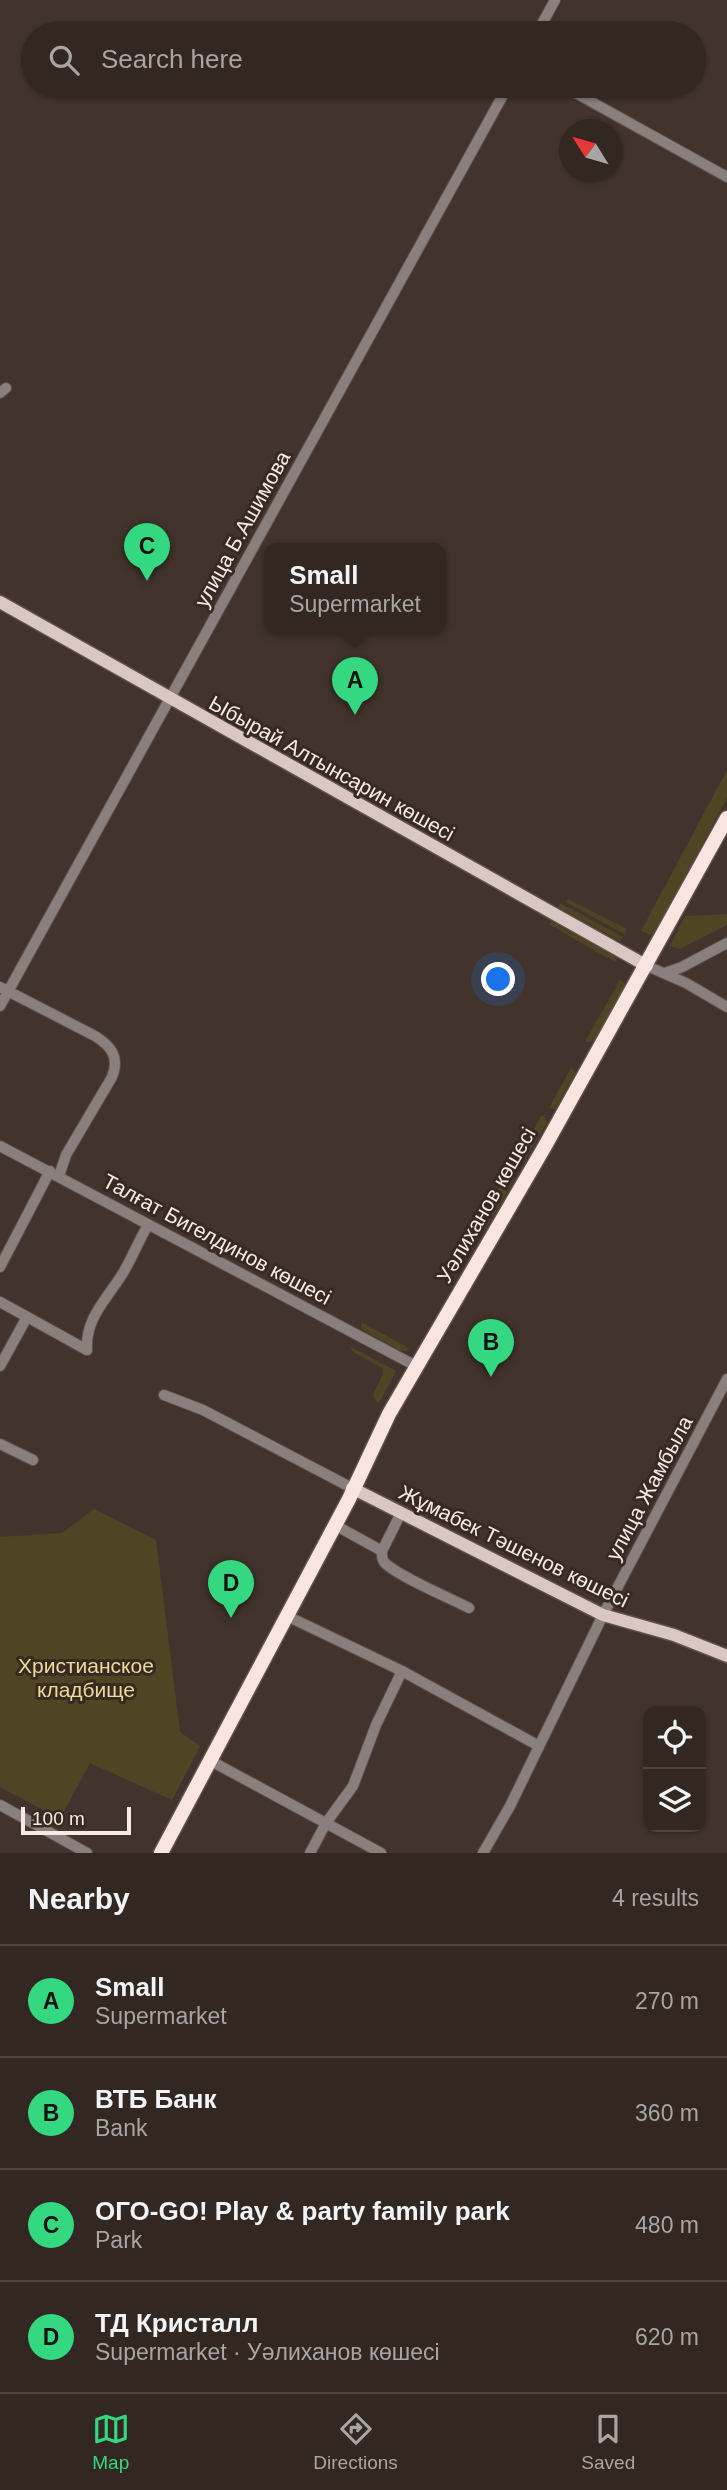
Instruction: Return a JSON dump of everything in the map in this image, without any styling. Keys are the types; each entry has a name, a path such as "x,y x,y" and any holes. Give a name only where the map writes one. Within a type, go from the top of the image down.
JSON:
{"highway":[{"name":"Уәлиханов көшесі","path":"211,1760 416,1366 545,1146 727,818"},
{"path":"183,1810 193,1786 353,1488"},
{"path":"161,1853 211,1760"}],"main road":[{"name":"Ыбырай Алтынсарин көшесі","path":"0,602 647,966"},
{"name":"Жұмабек Тәшенов көшесі","path":"353,1488 603,1615 674,1636 727,1656"}],"street":[{"path":"544,21 555,0"},
{"name":"улица Б.Ашимова","path":"0,1006 4,989 170,698 501,98"},
{"path":"585,98 727,177"},
{"path":"664,973 682,968 727,943"},
{"path":"647,966 727,1007"},
{"path":"0,1266 112,1077 115,1067 115,1056 103,1041 4,989"},
{"name":"Талғат Бигелдинов көшесі","path":"0,1146 416,1366"},
{"path":"0,1302 87,1350 87,1333 92,1318 124,1272 148,1225"},
{"path":"0,1366 27,1317"},
{"name":"улица Жамбыла","path":"483,1853 510,1806 603,1615 727,1379"},
{"name":"Жұмабек Тәшенов көшесі","path":"164,1395 204,1410 353,1488"},
{"path":"0,1444 33,1460"},
{"path":"401,1513 382,1551 385,1563 416,1582 470,1608"},
{"path":"335,1525 382,1551"},
{"path":"287,1616 402,1671 539,1746"},
{"path":"310,1853 326,1823 353,1786 376,1725 402,1671"},
{"path":"211,1760 381,1853"},
{"path":"1,1809 87,1853"}],"green space":[{"path":"727,770 727,798 658,928 651,935 641,931"},
{"path":"568,899 627,929 624,934 566,902"},
{"path":"560,903 623,937 620,941 558,907"},
{"path":"727,914 727,925 680,949 670,946 685,916"},
{"path":"550,921 617,960 615,962 550,925"},
{"path":"620,980 626,985 594,1041 586,1042 586,1040"},
{"path":"571,1068 576,1072 555,1109 549,1108"},
{"path":"542,1115 547,1123 523,1163 516,1160"},
{"path":"509,1170 515,1178 487,1227 481,1232 477,1230 480,1225 478,1223"},
{"path":"361,1322 409,1348 407,1351 401,1351 362,1329"},
{"path":"351,1347 396,1371 379,1403 373,1395 383,1374 382,1368 352,1351"},
{"name":"Христианское кладбище","path":"94,1509 156,1540 180,1732 200,1746 172,1800 90,1763 60,1819 0,1787 0,1537 62,1533"}],"place":[{"name":"ОГО-GO! Play & party family park","path":"147,581"},
{"name":"Small","path":"355,715"},
{"name":"ВТБ Банк","path":"491,1377"},
{"name":"ТД Кристалл","path":"231,1618"}]}
